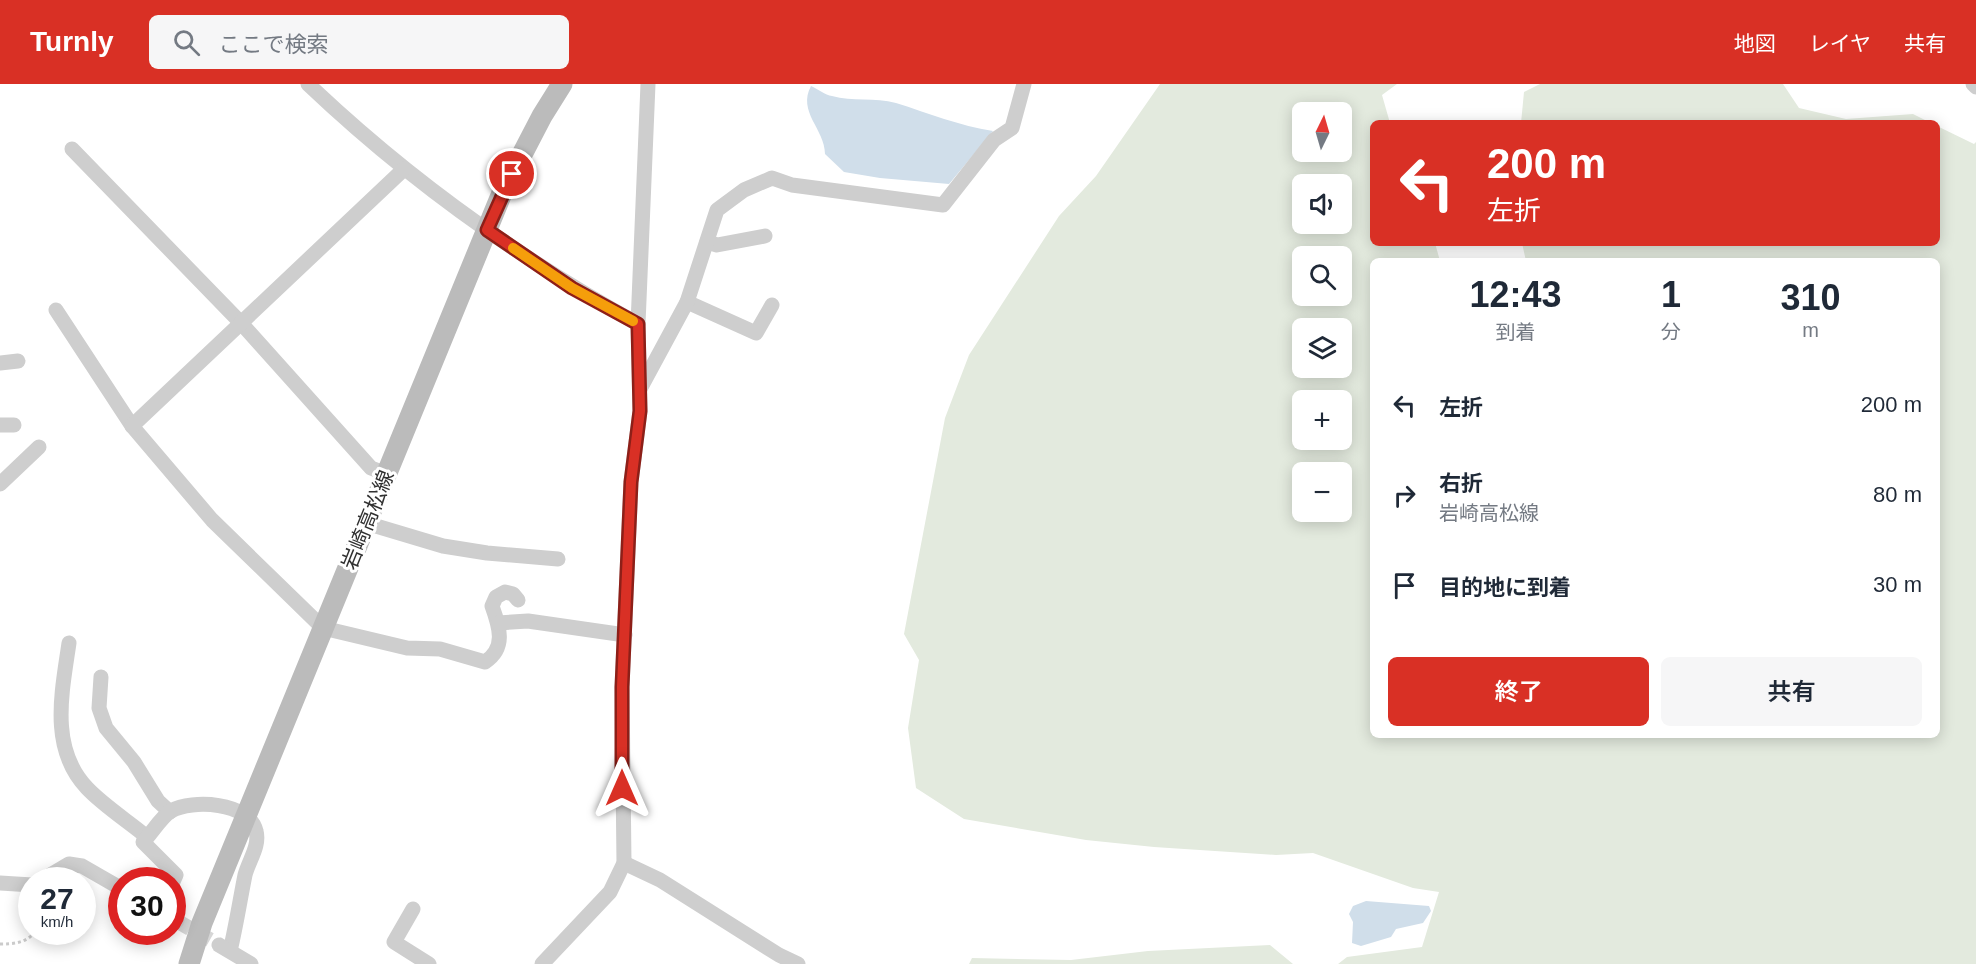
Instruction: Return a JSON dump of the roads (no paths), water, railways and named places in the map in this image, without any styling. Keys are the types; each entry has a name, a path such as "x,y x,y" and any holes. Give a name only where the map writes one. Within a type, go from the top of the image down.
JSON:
{"main road":[{"name":"岩崎高松線","path":"189,964 202,923 502,193 542,116 562,84"}],"street":[{"path":"308,84 364,137 441,199 572,288 638,324"},
{"path":"542,964 610,892 624,862 622,687 631,482 640,389 638,324 648,84"},
{"path":"640,389 687,303 717,210 744,190 772,178 792,185 943,205 994,140 1012,128 1024,84"},
{"path":"72,149 241,323 371,468 387,474"},
{"path":"132,426 404,169"},
{"path":"707,242 717,245 765,236"},
{"path":"687,303 756,333 772,305"},
{"path":"56,310 132,426 212,520 323,628 407,648 440,649 485,662 496,655 501,643 498,623 492,606 496,597 505,592 513,594 518,600"},
{"path":"0,363 18,361"},
{"path":"0,484 39,447"},
{"path":"366,524 443,546 487,554 558,559"},
{"path":"498,623 528,621 625,634"},
{"path":"69,643 61,740 71,768 87,788 147,837"},
{"path":"101,677 99,708 106,728 134,762 158,801 170,812"},
{"path":"169,867 143,842 170,812 202,803 226,808 246,816 256,829 257,843 224,948 251,964"},
{"path":"624,862 660,880 798,964"},
{"path":"64,867 69,864 83,867"},
{"path":"0,883 18,884"},
{"path":"413,909 394,942 429,964"}],"tunnel":[{"path":"186,926 219,945"}]}
